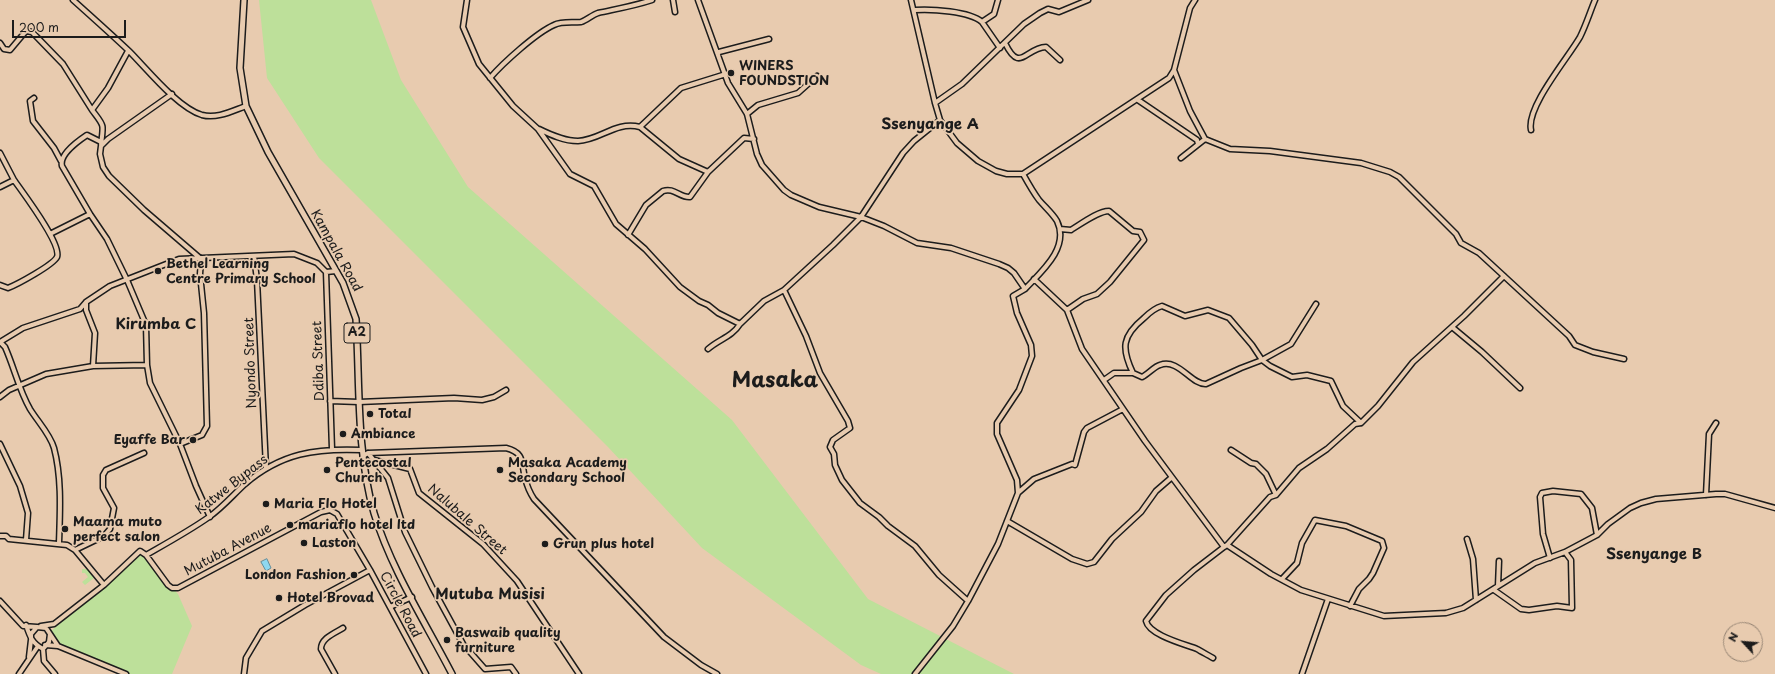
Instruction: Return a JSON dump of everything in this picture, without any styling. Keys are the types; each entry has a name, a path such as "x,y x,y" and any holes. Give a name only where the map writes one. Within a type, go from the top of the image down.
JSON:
{"main road":[{"name":"Kampala Road","path":"244,0 240,68 246,106 268,152 336,271 351,303 356,319 362,453 369,490 382,535 399,575 452,674"}],"street":[{"path":"73,0 172,94 194,111 210,116 218,116 246,106"},
{"path":"467,0 463,19 465,33 480,64 513,106 538,129 570,174 579,180 594,186 616,224 645,249 688,294 734,323 740,324"},
{"path":"490,78 502,64 539,33 552,26 560,23 582,22 597,14 620,10 652,0"},
{"path":"673,0 675,12"},
{"path":"698,0 728,83 747,114 757,154 762,165 784,190 791,195 819,207 861,217 884,226 917,243 951,248 977,255 1003,266 1014,273 1025,289"},
{"path":"911,0 915,10 940,120 957,143 978,161 996,171 1008,174 1023,174 1138,100 1169,78 1174,70 1190,8 1195,0"},
{"path":"982,22 994,14 998,0"},
{"path":"935,102 975,73 1024,24 1043,10 1048,9 1059,12 1088,0"},
{"path":"1531,130 1530,125 1544,92 1580,37 1595,0"},
{"path":"915,10 934,9 968,14 982,22 1000,48"},
{"path":"1,46 10,50 26,31 32,32 63,64 92,110 102,121 104,133 101,144 101,162 109,176 149,214 201,259"},
{"path":"718,54 719,52 769,39"},
{"path":"1005,43 1009,52 1018,59 1023,59 1038,47 1046,47 1060,60"},
{"path":"92,110 108,88 128,51"},
{"path":"1174,70 1190,111 1204,139 1230,149 1270,151 1361,163 1390,172 1399,177 1456,234 1461,243 1479,254 1504,276 1569,336 1575,345 1593,352 1624,359"},
{"path":"640,128 681,88 726,74"},
{"path":"747,114 758,105 798,93 817,76"},
{"path":"101,144 172,94"},
{"path":"34,98 30,101 33,121 54,148 128,280 146,326 147,365 150,383 180,444 198,493 210,517"},
{"path":"938,112 942,98"},
{"path":"1138,100 1197,140 1198,144"},
{"path":"708,349 717,341 732,334 740,324 764,301 784,290 825,253 861,217 903,153 914,141 940,120"},
{"path":"538,129 556,137 578,141 592,138 622,126 627,125 640,128 674,156 708,172"},
{"path":"61,161 72,148 87,135 101,144"},
{"path":"628,235 646,205 663,191 668,189 686,198 690,197 708,172 744,138 754,139"},
{"path":"1181,158 1204,139"},
{"path":"0,153 14,180 50,234 58,252 53,262 12,287 5,288 0,285"},
{"path":"915,674 953,626 968,601 998,544 1018,493 1017,480 996,429 999,419 1019,390 1032,356 1031,345 1017,313 1013,296 1025,289 1049,264 1056,251 1060,229 1057,220 1036,195 1023,174"},
{"path":"0,187 14,180"},
{"path":"1060,229 1070,230 1085,220 1105,211 1109,211 1131,229 1140,232 1144,240 1110,282 1097,294 1082,299 1067,310"},
{"path":"50,234 90,214"},
{"path":"59,543 60,509 57,465 54,448 50,439 30,409 6,350 0,342 23,328 80,309 86,302 110,286 179,259 294,254 317,263 326,272 336,271"},
{"name":"Nyondo Street","path":"254,256 257,280 266,468"},
{"path":"180,444 202,435 207,426 204,313 200,274 201,259"},
{"name":"Ddiba Street","path":"326,272 332,449"},
{"path":"1213,658 1153,631 1146,625 1146,621 1166,595 1194,570 1225,546 1270,497 1276,495 1307,461 1328,449 1355,424 1361,423 1378,406 1413,362 1452,327 1504,276"},
{"path":"1034,279 1067,310 1082,349 1172,478 1225,546 1271,574 1296,587 1350,606 1384,616 1446,613 1463,608 1535,563 1565,552 1597,535 1608,524 1630,508 1656,499 1725,494 1775,508"},
{"path":"784,290 806,336 820,373 848,420 850,428 833,440 830,446 834,454 835,465 842,480 860,503 915,546 939,575 968,601"},
{"path":"86,302 86,310 95,333 93,366"},
{"path":"1104,380 1114,373 1133,373 1142,377 1164,364 1183,370 1200,384 1206,384 1262,360 1291,344 1316,304"},
{"path":"1133,373 1125,353 1129,333 1134,325 1162,306 1185,316 1208,310 1229,318 1252,345 1262,360 1292,377 1307,375 1327,379 1332,384 1346,411 1361,423"},
{"path":"80,309 86,310"},
{"path":"1452,327 1482,352 1520,388"},
{"path":"0,397 26,382 55,371 93,366 147,365"},
{"path":"22,391 26,382"},
{"path":"330,401 359,402 454,398 482,400 494,397 506,390"},
{"path":"1018,493 1034,479 1072,464 1075,465 1081,439 1087,428 1123,409"},
{"path":"1706,495 1709,434 1716,423"},
{"path":"0,444 20,486 28,513 26,540"},
{"path":"362,453 506,448 517,452 521,457 525,479 534,499 664,637 696,661 717,674"},
{"name":"Katwe Bypass","path":"39,627 54,624 104,585 140,551 146,555 210,517 266,468 291,456 332,449 362,453"},
{"path":"1231,450 1251,463 1256,464 1266,474 1276,495"},
{"path":"75,550 104,536 110,528 114,508 104,488 103,475 106,470 144,453"},
{"path":"368,453 388,478 405,532 417,559 463,644 485,669 511,667 516,674"},
{"name":"Nalubale Street","path":"374,460 410,470 417,489 423,496 452,517 483,544 526,591 578,674"},
{"path":"1007,521 1066,556 1087,564 1094,562 1112,539 1141,512 1156,491 1172,478"},
{"path":"1550,558 1543,534 1540,503 1542,493 1566,492 1583,495 1592,508 1597,535"},
{"name":"Mutuba Avenue","path":"146,555 168,585 172,588 178,588 321,512 330,510 337,514 370,570"},
{"path":"1282,579 1297,563 1302,543 1315,520 1346,526 1382,541 1384,546 1374,573 1359,589 1350,606"},
{"path":"0,536 6,536 9,539 67,545 75,550 104,585"},
{"path":"1467,539 1472,559 1476,600"},
{"path":"1494,590 1521,609 1529,610 1557,606 1572,608 1572,560 1565,552"},
{"path":"1498,586 1499,561"},
{"name":"Circle Road","path":"244,674 246,658 262,631 305,605 370,570 426,674"},
{"path":"390,607 412,597"},
{"path":"1302,674 1328,599"},
{"path":"0,601 23,626 39,627 50,633 58,646"},
{"name":"Katwe Bypass","path":"50,633 54,624"},
{"path":"26,625 31,639 38,646 58,646 126,674"},
{"path":"29,658 31,634 39,627"},
{"path":"335,674 321,649 321,645 323,641 344,628"},
{"path":"50,633 49,642 44,647 44,661 55,674"},
{"path":"19,674 38,646"}],"green space":[{"path":"259,0 371,0 401,80 468,187 732,420 868,599 1014,674 881,674 861,665 702,548 608,447 319,158 267,78"},
{"path":"140,551 178,594 192,626 172,674 126,674 64,648 50,632"},
{"path":"82,569 88,569 94,578 85,585 82,582 88,577 85,573 82,573"}],"water":[{"path":"267,559 271,568 266,571 261,562"}],"place":[{"name":"WINERS FOUNDSTION","path":"731,73"},
{"name":"Bethel Learning Centre Primary School","path":"158,271"},
{"name":"Total","path":"370,414"},
{"name":"Ambiance","path":"343,434"},
{"name":"Eyaffe Bar","path":"193,440"},
{"name":"Pentecostal Church","path":"327,470"},
{"name":"Masaka Academy Secondary School","path":"500,470"},
{"name":"Maria Flo Hotel","path":"266,504"},
{"name":"mariaflo hotel ltd","path":"290,525"},
{"name":"Maama muto perfect salon","path":"65,529"},
{"name":"Laston","path":"304,543"},
{"name":"Grun plus hotel","path":"545,544"},
{"name":"London Fashion","path":"354,575"},
{"name":"Hotel Brovad","path":"279,598"},
{"name":"Baswaib quality furniture","path":"447,640"}],"district":[{"name":"Ssenyange A","path":"930,125"},
{"name":"Kirumba C","path":"156,325"},
{"name":"Masaka","path":"775,381"},
{"name":"Ssenyange B","path":"1654,555"},
{"name":"Mutuba Musisi","path":"490,595"}]}
